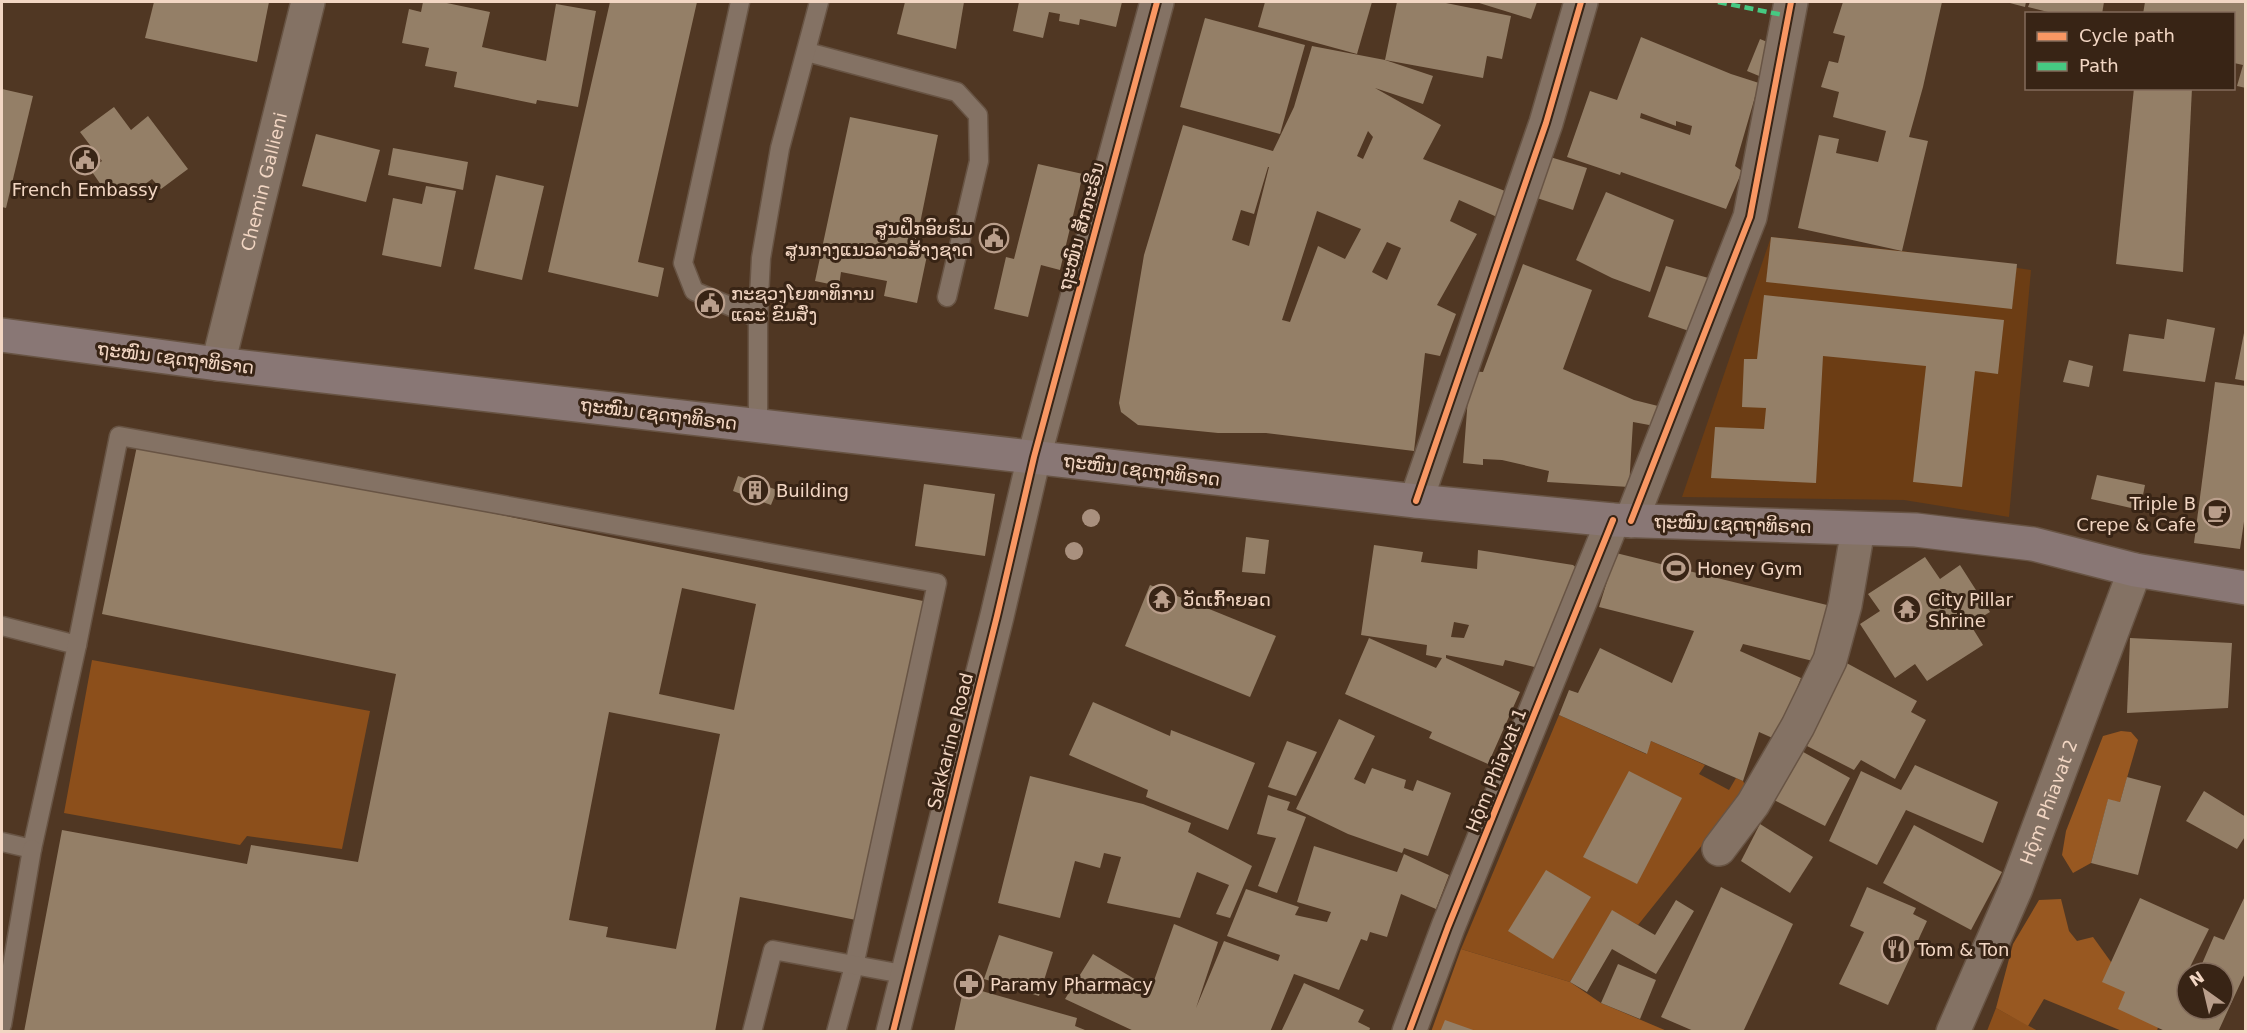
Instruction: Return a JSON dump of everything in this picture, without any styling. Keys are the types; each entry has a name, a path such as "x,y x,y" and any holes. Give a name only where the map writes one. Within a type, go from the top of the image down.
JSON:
{"main road":[{"name":"ຖະໜົນ ເຊດຖາທິຣາດ","path":"2,335 219,364 1416,501 1622,520 1916,530 2033,543 2135,570 2246,588"}],"street":[{"name":"Chemin Gallieni","path":"219,364 308,2"},
{"name":"ຖະໜົນ ສັກກະຣິນ","path":"1034,457 1157,2"},
{"path":"1416,501 1546,123 1581,2"},
{"name":"Hǭm Phīavat 1","path":"1409,1032 1453,916 1750,217 1791,2"},
{"name":"Sakkarine Road","path":"893,1032 1034,457"},
{"path":"1719,849 1753,804 1798,726 1830,660 1845,605 1858,528"},
{"name":"Hǭm Phīavat 2","path":"1953,1032 2016,888 2135,570"}],"lane":[{"path":"740,2 682,263 694,291 758,318"},
{"path":"758,426 760,258 780,148 819,2"},
{"path":"807,52 957,93 978,114 979,161 947,297"},
{"path":"2,1025 32,849 77,645 119,436 937,583 854,966 836,1032"},
{"path":"2,626 77,645"},
{"path":"2,842 32,849"},
{"path":"752,1032 773,951 908,975"}],"shaded area":[{"path":"1771,237 1902,251 2031,270 2009,517 1904,500 1682,497"},
{"path":"92,660 370,711 342,849 247,836 240,845 64,813"},
{"path":"1559,715 1646,754 1651,741 1705,765 1699,774 1729,790 1736,778 1743,781 1747,789 1638,925 1612,911 1570,982 1461,949"},
{"path":"2121,731 2131,732 2138,740 2120,802 2108,800 2091,863 2073,873 2062,855 2066,831 2103,736"},
{"path":"2061,899 2069,931 2077,941 2093,937 2111,962 2125,992 2158,1027 2157,1031 2122,1031 2044,999 2028,1026 1996,1008 2013,944 2039,900"},
{"path":"1461,949 1570,982 1601,1003 1667,1031 1431,1032"},
{"path":"1996,1008 2038,1031 1987,1031"}],"building":[{"path":"154,2 269,2 257,62 145,38"},
{"path":"423,2 442,2 490,12 482,47 546,61 556,4 596,11 578,107 537,100 536,104 454,87 457,72 425,66 429,48 402,43 409,9 421,12"},
{"path":"610,2 697,2 638,262 664,268 658,297 548,272"},
{"path":"905,2 964,2 956,49 897,34"},
{"path":"1019,2 1122,2 1116,27 1080,19 1079,25 1059,21 1060,14 1049,12 1043,38 1013,31"},
{"path":"1265,2 1372,2 1357,54 1258,27"},
{"path":"1397,2 1441,2 1511,16 1502,59 1487,56 1483,78 1385,60"},
{"path":"1476,2 1537,2 1531,19"},
{"path":"1843,2 1942,2 1909,137 1928,141 1902,251 1798,228 1819,135 1839,139 1836,153 1878,162 1886,131 1833,117 1839,92 1821,87 1829,61 1838,63 1845,36 1833,33"},
{"path":"2006,2 2026,2 2025,7"},
{"path":"2030,2 2104,2 2102,12 2048,12 2028,7"},
{"path":"2145,2 2246,2 2246,88 2237,86 2243,65 2235,63 2235,12 2143,12"},
{"path":"1205,18 1305,45 1280,134 1180,107"},
{"path":"1641,37 1759,83 1735,166 1742,171 1726,209 1621,172 1620,175 1567,157 1590,91 1617,100","holes":["1641,113 1676,126 1676,121 1692,126 1690,135 1640,118"]},
{"path":"1760,39 1777,46 1764,78 1747,71"},
{"path":"1312,46 1385,60 1433,76 1423,104 1375,88 1441,125 1423,159 1505,191 1497,217 1459,200 1450,221 1477,234 1437,305 1456,314 1440,356 1425,353 1414,451 1266,433 1218,433 1138,425 1121,412 1119,403 1144,255 1183,125 1273,151 1294,107","holes":["1368,131 1373,137 1363,159 1357,156","1268,167 1269,167 1249,246 1232,240 1241,210 1254,214","1317,211 1361,229 1345,259 1318,246 1290,322 1282,320","1387,242 1401,248 1387,280 1372,272"]},
{"path":"2,89 33,96 6,208 2,207"},
{"path":"2134,90 2192,90 2183,272 2116,264"},
{"path":"114,107 131,130 148,116 188,169 161,189 152,179 129,196 121,185 108,195 90,169 102,161 80,132"},
{"path":"850,117 938,135 916,243 929,246 917,303 884,296 887,281 841,272 839,286 815,281"},
{"path":"316,134 380,150 366,202 302,186"},
{"path":"393,148 468,162 463,190 388,175"},
{"path":"1550,157 1587,168 1573,210 1537,198"},
{"path":"1038,164 1083,174 1060,270 1041,265 1028,317 994,309 1006,257 1014,259"},
{"path":"496,175 544,186 522,280 474,269"},
{"path":"426,186 456,191 441,267 382,255 393,198 422,204"},
{"path":"1606,192 1674,220 1650,292 1612,278 1576,260"},
{"path":"1771,237 2017,264 2012,309 1766,282"},
{"path":"1523,264 1592,290 1563,369 1634,400 1666,408 1660,427 1633,422 1629,487 1547,482 1549,471 1502,460 1483,459 1483,465 1463,463 1470,371 1483,372"},
{"path":"1666,266 1712,279 1692,332 1648,317"},
{"path":"1764,295 2004,320 1998,374 1975,371 1962,487 1913,482 1926,366 1823,356 1816,483 1711,478 1715,427 1764,429 1766,408 1742,407 1744,359 1757,359"},
{"path":"2167,319 2215,328 2205,382 2123,371 2129,334 2164,339"},
{"path":"2244,333 2246,333 2246,381 2235,379"},
{"path":"2069,360 2093,366 2089,387 2063,382"},
{"path":"2215,382 2246,386 2246,508 2240,549 2194,543"},
{"path":"138,441 928,602 861,921 740,897 715,1032 24,1032 62,830 247,864 251,845 358,862 396,674 102,614","holes":["682,588 756,604 734,710 659,694","609,712 720,734 676,949 606,937 608,927 569,920"]},
{"path":"2097,475 2145,485 2140,510 2091,499"},
{"name":"Building","path":"738,476 777,490 771,505 733,491"},
{"path":"924,484 995,494 985,556 915,546"},
{"path":"1246,537 1269,540 1265,574 1242,572"},
{"path":"1374,545 1423,552 1421,562 1477,569 1478,550 1573,565 1579,570 1547,670 1505,660 1503,666 1446,655 1446,658 1520,692 1488,764 1429,738 1432,732 1345,694 1369,638 1436,668 1442,658 1426,655 1427,645 1361,635","holes":["1454,622 1469,625 1464,638 1451,637"]},
{"path":"1616,553 1827,605 1813,661 1743,644 1740,651 1801,678 1777,740 1759,732 1743,781 1651,741 1647,754 1559,715 1569,690 1578,693 1600,648 1672,683 1694,631 1599,607"},
{"path":"1925,557 1940,579 1960,565 1990,612 1970,624 1983,645 1927,681 1915,664 1895,678 1860,624 1880,611 1868,594"},
{"path":"1150,585 1276,636 1250,697 1125,646"},
{"path":"2130,638 2232,643 2228,708 2127,713"},
{"path":"1841,660 1917,701 1911,712 1926,720 1895,779 1861,760 1854,770 1807,746 1819,722 1810,717"},
{"path":"1093,702 1170,736 1171,730 1255,763 1228,830 1146,797 1148,790 1069,755"},
{"path":"1339,719 1375,736 1354,779 1365,784 1372,768 1406,780 1404,788 1413,791 1417,780 1451,793 1428,856 1404,848 1402,853 1348,834 1296,809"},
{"path":"1287,741 1317,752 1296,796 1268,787"},
{"path":"1796,748 1850,778 1825,826 1768,797"},
{"path":"1915,765 1998,802 1983,843 1906,810 1877,865 1829,841 1861,771 1901,790"},
{"path":"1629,771 1682,798 1637,884 1583,857"},
{"path":"1030,776 1143,804 1191,823 1188,832 1252,866 1230,918 1216,914 1229,885 1197,872 1180,918 1107,903 1121,857 1104,853 1100,868 1075,861 1060,918 998,903"},
{"path":"2127,777 2161,786 2138,875 2091,863 2108,799 2120,802"},
{"path":"2204,791 2246,817 2246,835 2237,849 2186,821"},
{"path":"1268,795 1290,802 1287,810 1306,817 1277,893 1258,886 1276,838 1257,834"},
{"path":"1760,824 1813,857 1790,893 1741,861"},
{"path":"1914,825 2002,872 1971,930 1883,883"},
{"path":"1314,846 1397,872 1404,854 1449,875 1436,909 1401,894 1387,937 1370,932 1367,941 1361,939 1339,990 1294,974 1270,1032 1136,1032 1065,999 1093,954 1151,989 1174,924 1218,942 1196,1008 1224,941 1278,961 1280,955 1227,936 1246,889 1299,907 1295,915 1327,922 1331,912 1297,902"},
{"path":"1546,870 1591,897 1553,959 1508,931"},
{"path":"1721,887 1793,924 1743,1032 1696,1032 1661,1017"},
{"path":"1867,887 1916,908 1913,914 1927,921 1888,1005 1839,984 1864,932 1850,926"},
{"path":"2246,894 2246,971 2235,995 2235,961 2203,961 2214,936 2224,940"},
{"path":"2140,898 2209,929 2193,961 2175,961 2175,1021 2223,1021 2218,1032 2167,1032 2118,1009 2125,992 2102,982"},
{"path":"1676,900 1694,911 1656,974 1612,949 1587,992 1570,982 1612,910 1655,935"},
{"path":"999,935 1053,952 1039,996 984,979"},
{"path":"1618,964 1656,980 1640,1019 1601,1003"},
{"path":"1304,983 1364,1010 1358,1022 1370,1028 1369,1032 1281,1032"},
{"path":"964,986 1077,1018 1075,1026 1090,1032 954,1032"},
{"path":"1445,1020 1476,1031 1476,1032 1440,1032"}],"marked path":[{"path":"1718,2 1788,16"}],"cycle path":[{"path":"893,1032 997,616 1034,457 1157,2"},
{"path":"1416,501 1546,123 1581,2"},
{"path":"1631,521 1750,217 1791,2"},
{"path":"1409,1032 1448,927 1613,520"}],"place":[{"name":"French Embassy","path":"85,160"},
{"name":"ສູນຝຶກອົບຮົມ ສູນກາງແນວລາວສ້າງຊາດ","path":"994,238"},
{"name":"ກະຊວງໂຍທາທິການ ແລະ ຂົນສົ່ງ","path":"710,303"},
{"name":"Building","path":"755,490"},
{"name":"Triple B Crepe & Cafe","path":"2217,513"},
{"name":"Honey Gym","path":"1676,568"},
{"name":"ວັດເກົ້າຍອດ","path":"1162,599"},
{"name":"City Pillar Shrine","path":"1907,609"},
{"name":"Tom & Ton","path":"1896,949"},
{"name":"Paramy Pharmacy","path":"969,984"}]}
